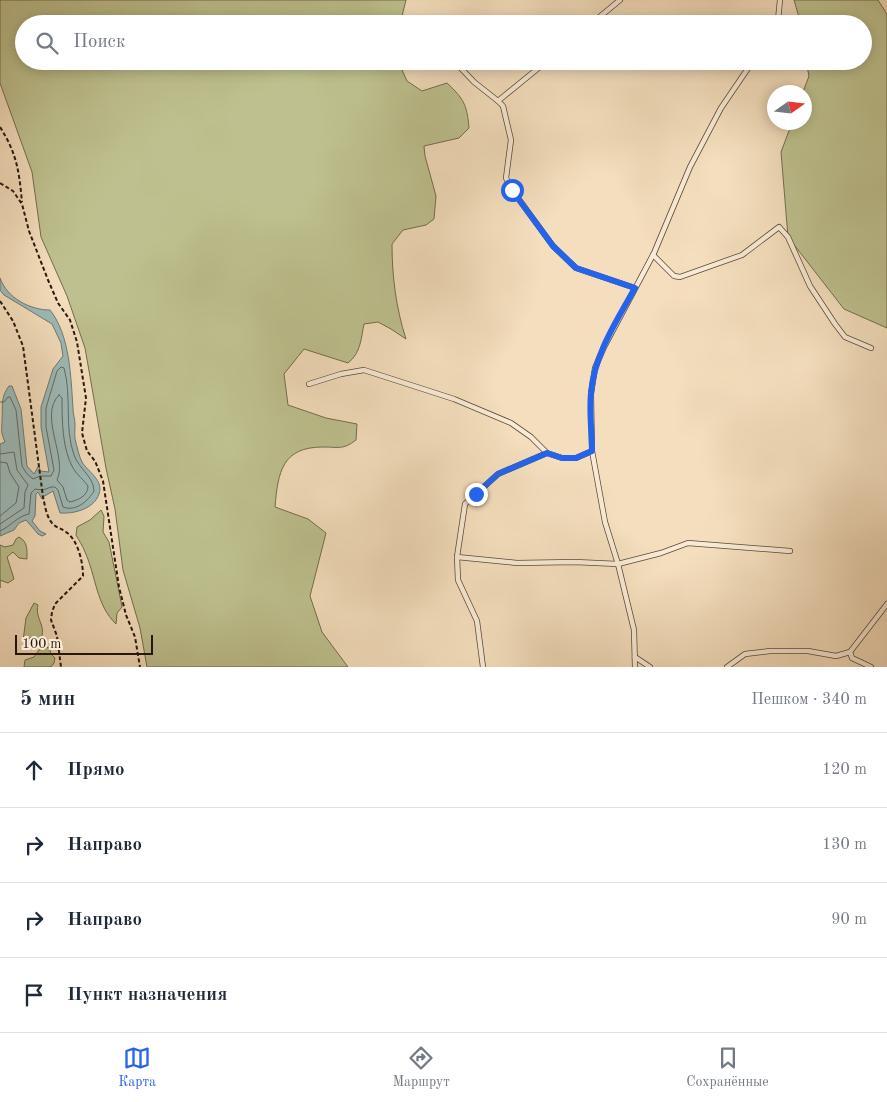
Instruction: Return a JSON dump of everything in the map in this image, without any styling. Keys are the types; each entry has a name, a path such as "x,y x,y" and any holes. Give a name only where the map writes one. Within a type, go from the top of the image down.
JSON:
{"lane":[{"path":"602,15 620,0"},
{"path":"778,15 780,0"},
{"path":"463,70 503,106 512,140 506,178 512,190 553,246 576,268 635,288"},
{"path":"498,101 536,70"},
{"path":"635,667 634,630 618,564 605,522 592,451 591,394 595,368 604,347 653,256 690,167 721,108 747,70"},
{"path":"653,256 674,276 680,277 742,255 779,227 788,237 810,286 835,324 845,337 871,348"},
{"path":"309,384 341,374 364,370 454,399 511,423 531,437 547,453 562,458 576,458 592,451"},
{"path":"482,667 477,621 458,580 457,557 465,504 498,474 547,453"},
{"path":"457,557 517,563 575,562 618,564 662,553 688,543 790,551"},
{"path":"727,667 745,654 770,651 808,651 836,656 850,652 887,604"},
{"path":"850,652 852,658 871,667"},
{"path":"635,657 650,667"}],"path":[{"path":"0,127 10,143 17,162 22,204 29,231 45,274 58,304 70,320 77,342 86,398 82,433 87,451 95,461 102,481 119,587 126,615 135,637 140,667"},
{"path":"0,183 13,191 22,204"},
{"path":"0,301 13,321 23,346 43,497 47,514 57,528 73,538 83,564 83,576 55,604 50,620 57,636 61,667"}],"green space":[{"path":"0,0 406,0 402,15 15,15 15,70 402,70 407,81 422,91 447,83 464,103 469,128 459,138 424,146 436,196 434,219 426,225 403,230 392,244 395,292 406,339 378,322 364,324 356,355 348,363 304,349 284,374 288,405 326,418 357,424 356,440 348,445 309,448 299,451 291,457 281,473 275,507 308,519 326,533 310,596 322,632 348,667 147,667 140,628 123,570 115,509 85,348 67,296 41,237 32,172 0,83"},
{"path":"794,0 878,0 887,14 887,328 844,309 788,237 781,152 789,130 812,130 812,85 806,85 809,76 808,70 872,70 872,15 798,15"},
{"path":"101,510 104,516 103,532 109,542 122,607 117,613 116,624 104,608 89,561 76,535 77,527 90,520"},
{"path":"19,537 27,549 27,559 19,558 13,552 7,557 14,579 8,583 0,580 0,545 5,547 13,545"},
{"path":"34,603 38,605 37,610 42,628 41,637 38,642 32,637 23,641 26,618"},
{"path":"49,647 51,654 55,658 51,667 24,667 25,660 34,657 39,650"}],"water":[{"path":"0,278 8,291 20,302 35,308 50,310 57,320 66,344 68,357 75,422 75,441 82,462 95,476 100,489 93,503 88,507 71,513 60,513 53,491 42,499 38,492 36,494 35,516 32,521 40,531 46,534 42,536 26,520 19,523 14,530 0,536 0,444 5,442 2,435 2,402 6,390 9,386 12,386 21,409 27,466 34,474 39,465 40,471 49,472 41,427 41,407 53,369 63,356 61,343 52,324 4,295 0,290"}],"route":[{"path":"476,494 498,474 547,453 562,458 576,458 592,451 591,394 595,368 635,288 576,268 553,246 512,190"}]}
